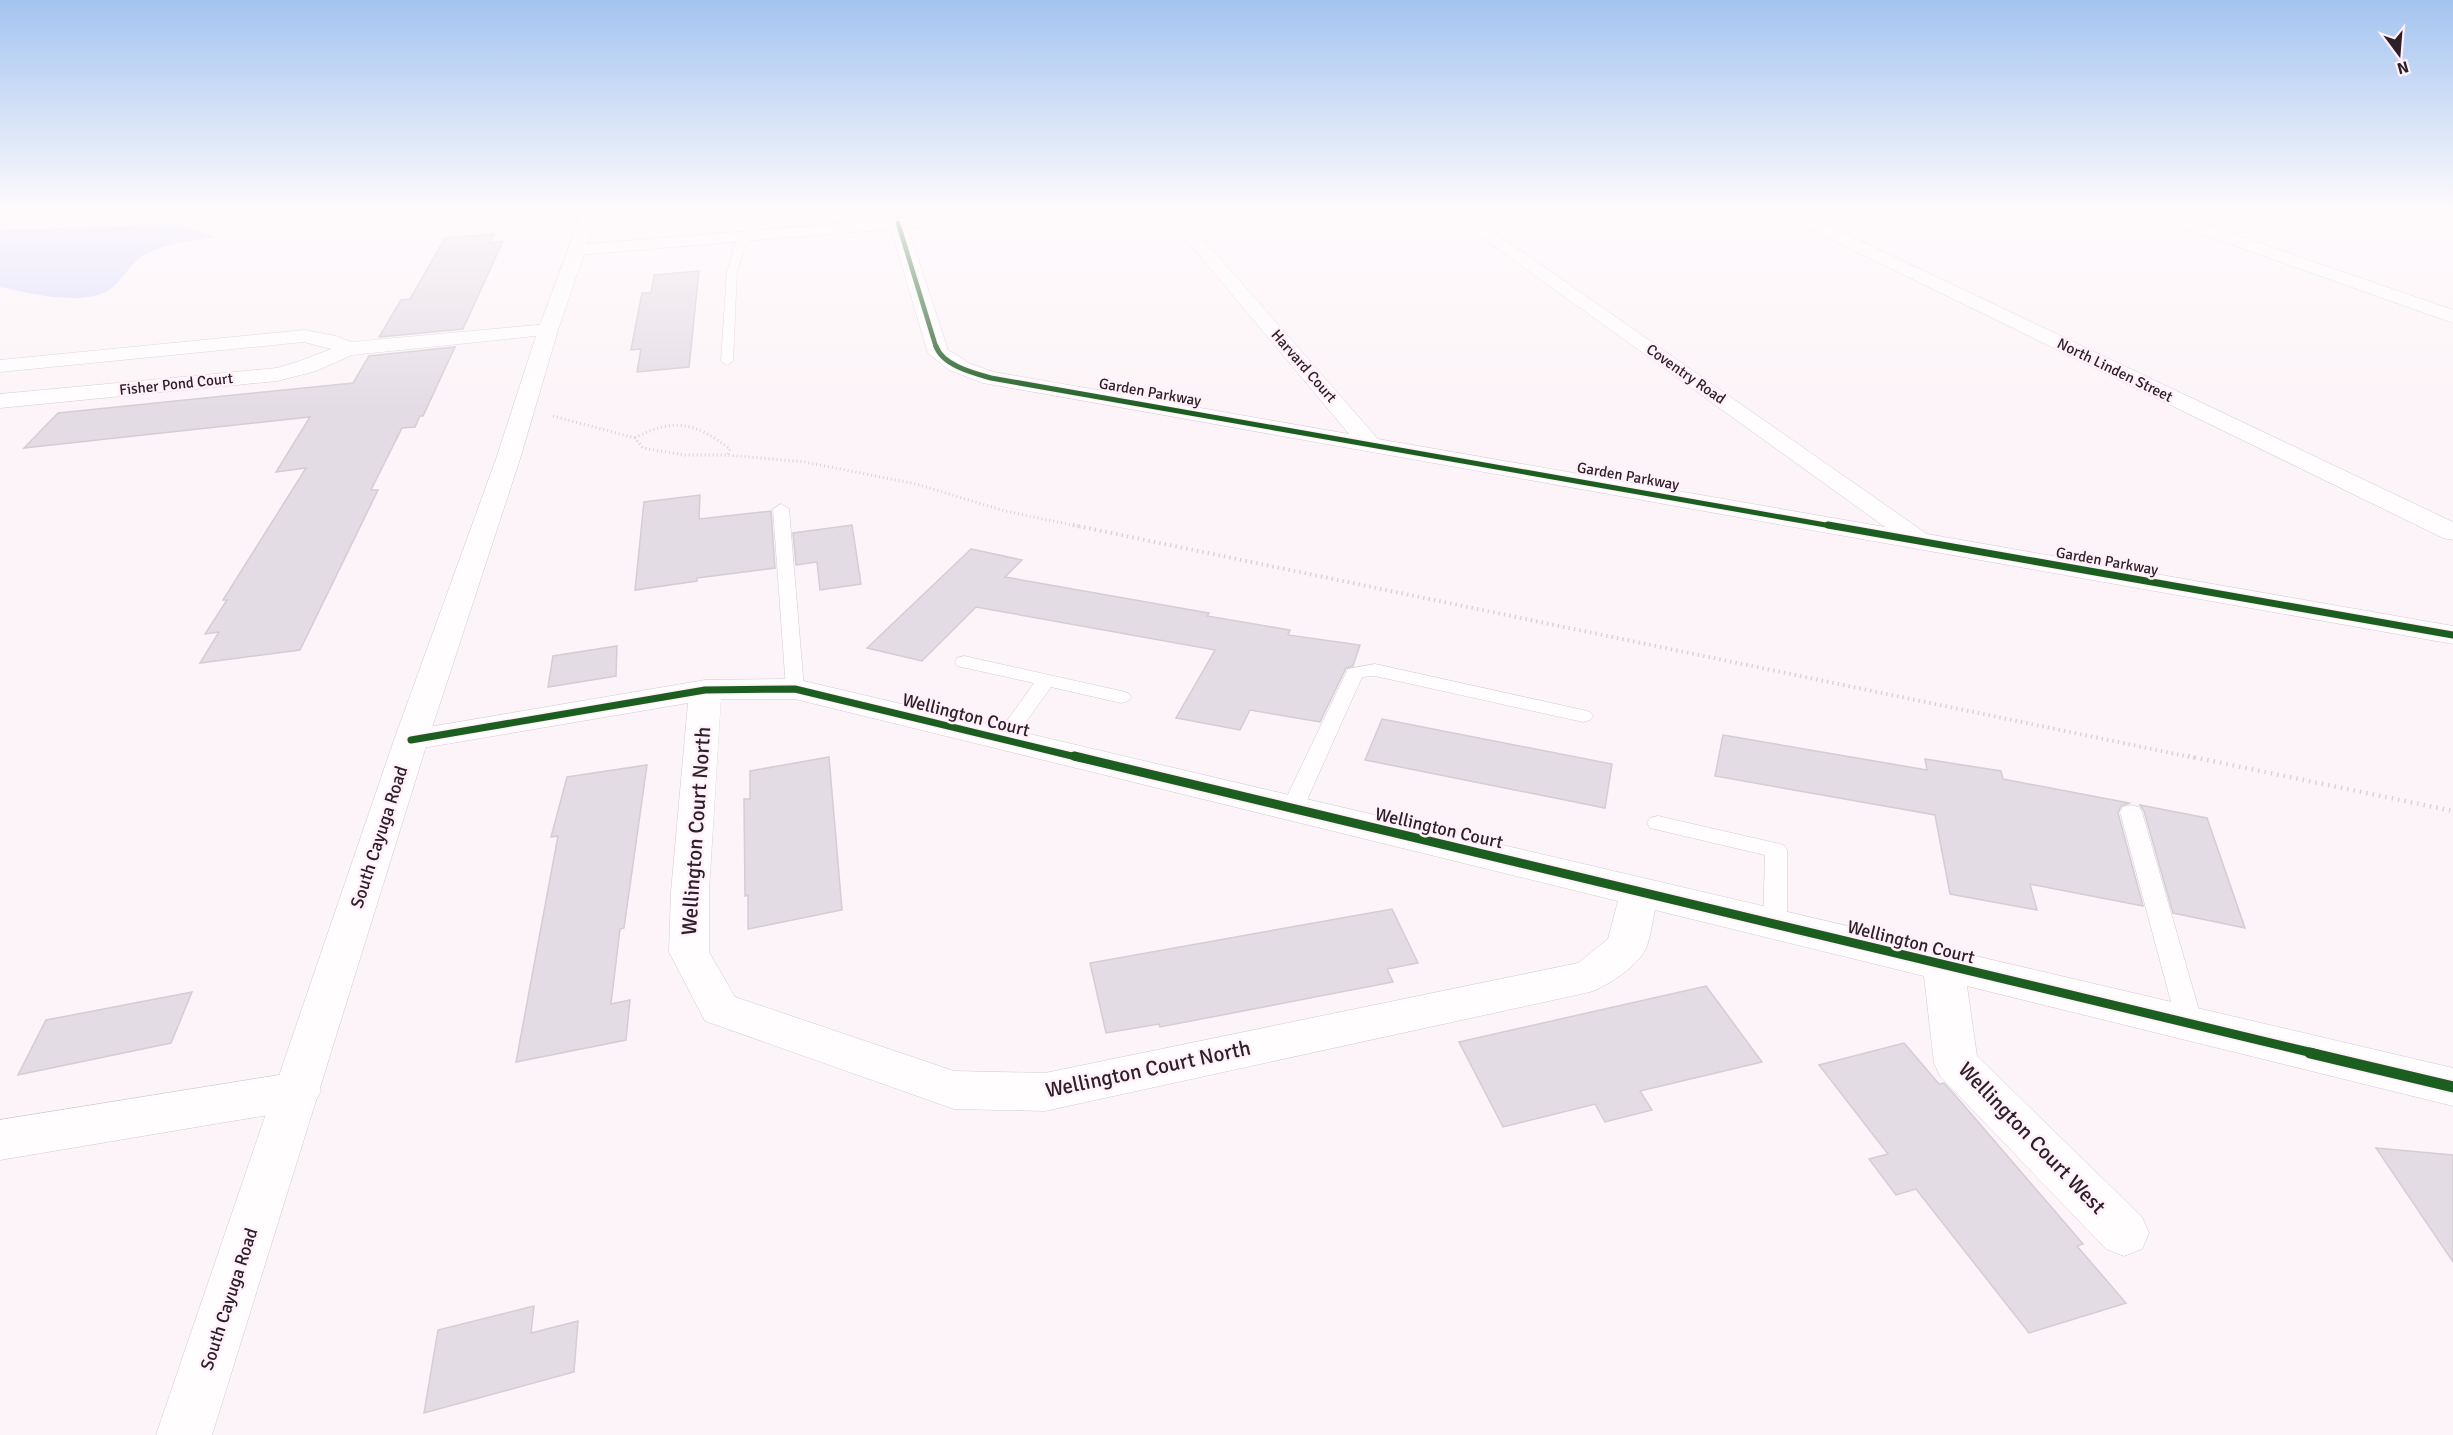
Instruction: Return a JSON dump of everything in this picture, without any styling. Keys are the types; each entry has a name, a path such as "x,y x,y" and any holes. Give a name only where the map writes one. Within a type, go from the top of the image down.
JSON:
{"street":[{"name":"South Cayuga Road","path":"184,1435 411,740 568,274"},
{"name":"Garden Parkway","path":"914,274 938,353 967,371 1026,384 2453,635"},
{"name":"Harvard Court","path":"1224,274 1370,444"},
{"name":"Coventry Road","path":"1543,274 1923,542"},
{"name":"North Linden Street","path":"1916,274 2453,532"},
{"path":"2331,274 2453,317"},
{"name":"Fisher Pond Court","path":"0,401 277,374 308,366 348,349 548,330"},
{"name":"Fisher Pond Court","path":"0,366 304,336 328,340 348,349"},
{"name":"Wellington Court","path":"411,740 705,690 795,689 2453,1087"},
{"name":"Wellington Court North","path":"705,690 690,892 689,952 720,1009 954,1090 1045,1092 1590,976 1627,946 1639,892"},
{"name":"Wellington Court West","path":"1943,966 1956,1063 2124,1233"},
{"path":"0,1140 298,1091"}],"lane":[{"path":"727,362 732,274"},
{"path":"781,509 795,689"},
{"path":"963,662 1120,697"},
{"path":"1293,808 1355,673 1375,670 1583,716"},
{"path":"1004,739 1046,680"},
{"path":"2131,813 2190,1024"},
{"path":"1658,823 1776,850 1775,925"}],"path":[{"path":"524,409 634,438 643,448 685,455 728,455 805,462 916,484 1005,511 2453,811"},
{"path":"634,438 649,429 668,425 696,426 730,449 728,455"}],"water":[{"path":"0,274 125,274 109,290 85,298 55,297 0,287"}],"building":[{"path":"424,274 488,274 463,329 379,337 401,300 410,299"},
{"path":"699,274 689,367 637,372 641,349 631,350 642,293 651,293 654,275"},
{"path":"455,347 423,416 420,416 415,427 402,428 371,490 378,490 300,650 200,663 219,632 205,634 227,600 223,600 306,468 276,472 310,417 24,448 58,413 353,383 369,356"},
{"path":"700,495 699,519 771,511 775,568 697,578 697,581 635,590 644,502"},
{"path":"852,525 861,584 820,590 817,562 796,565 793,533"},
{"path":"971,549 1022,560 1005,577 1209,613 1207,616 1290,630 1288,635 1360,645 1353,666 1346,668 1320,722 1250,710 1240,730 1176,718 1215,650 976,607 922,661 867,648"},
{"path":"617,646 616,676 548,687 553,656"},
{"path":"1382,719 1612,764 1605,808 1365,760"},
{"path":"1723,735 1927,770 1925,759 2001,771 2003,779 2129,803 2121,806 2118,813 2143,906 2030,884 2037,910 1950,894 1935,815 1715,776"},
{"path":"829,757 842,910 748,929 748,895 745,896 744,799 750,799 750,771"},
{"path":"647,765 624,928 620,929 611,1004 630,1000 626,1040 516,1062 558,836 551,837 567,777"},
{"path":"2140,805 2207,818 2245,928 2173,913 2144,811"},
{"path":"1392,909 1418,963 1387,969 1393,982 1160,1027 1159,1024 1106,1033 1090,963"},
{"path":"1706,986 1762,1062 1640,1091 1652,1110 1605,1122 1595,1104 1503,1127 1459,1042"},
{"path":"192,992 171,1043 18,1075 46,1020"},
{"path":"1904,1043 1939,1084 1944,1083 1954,1094 2083,1244 2077,1246 2126,1303 2029,1333 1916,1189 1896,1195 1869,1159 1888,1154 1819,1065"},
{"path":"2376,1148 2453,1155 2453,1262"},
{"path":"534,1306 531,1333 578,1321 574,1372 424,1413 438,1330"}],"cycle path":[{"path":"914,274 938,353 963,368 991,378 2453,635"},
{"path":"411,740 705,690 795,689 2453,1087"}]}
